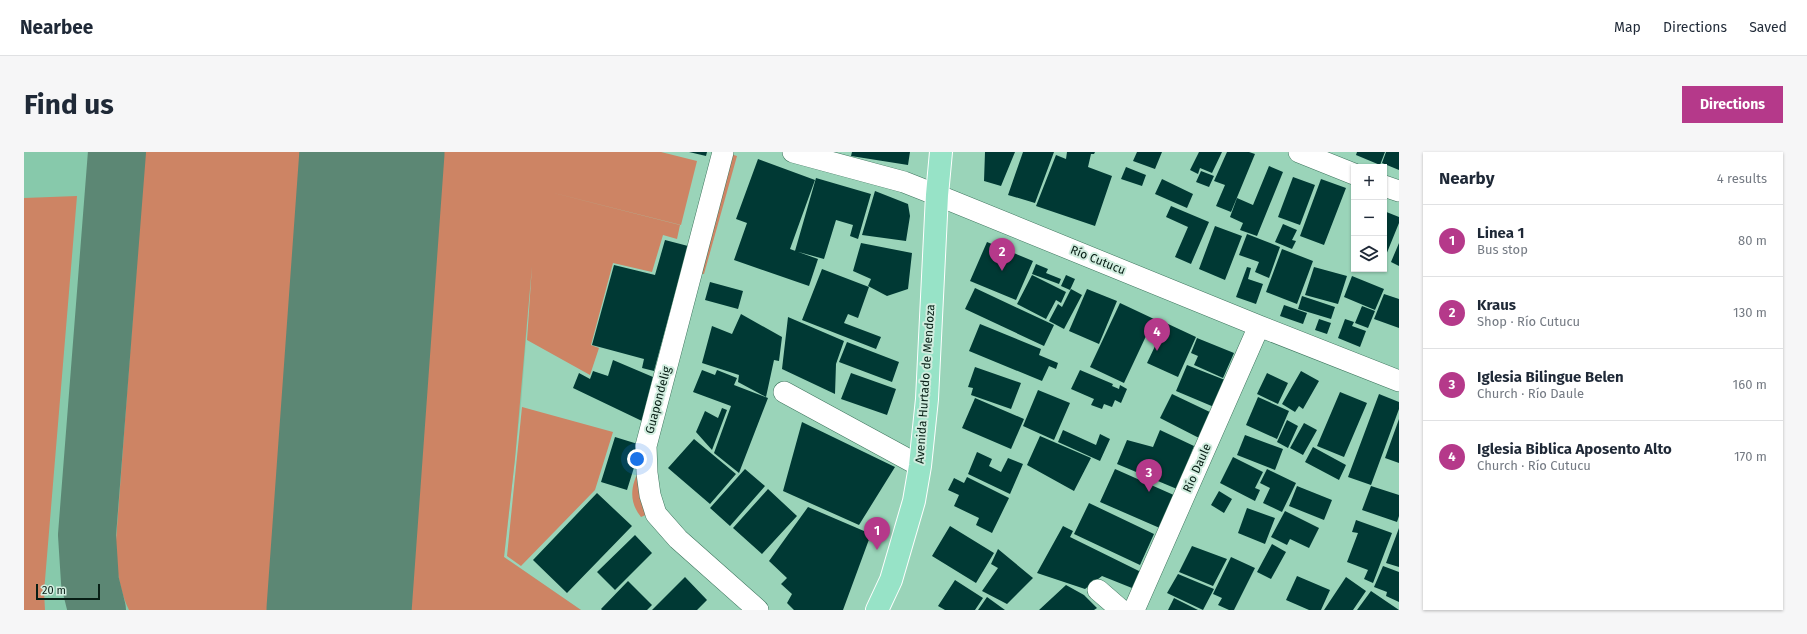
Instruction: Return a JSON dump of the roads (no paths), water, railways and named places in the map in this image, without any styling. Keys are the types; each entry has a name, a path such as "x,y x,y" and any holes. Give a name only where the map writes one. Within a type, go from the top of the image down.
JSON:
{"main road":[{"name":"Avenida Hurtado de Mendoza","path":"877,610 891,580 914,501 920,466 927,399 937,194 941,152"}],"street":[{"name":"Guapondelig","path":"723,152 646,446 646,467 653,505 661,521 722,580 758,610"},
{"name":"Río Cutucu","path":"793,152 904,182 937,194 1259,326 1399,381"},
{"path":"1299,152 1351,173"},
{"path":"1387,187 1399,192"},
{"name":"Río Daule","path":"1134,610 1259,326"},
{"path":"784,392 920,466"},
{"path":"1098,590 1121,610"}],"place":[{"name":"Kraus","path":"1002,271"},
{"name":"Iglesia Biblica Aposento Alto","path":"1157,351"},
{"name":"Iglesia Bilingue Belen","path":"1149,492"},
{"name":"Linea 1","path":"877,550"}]}
